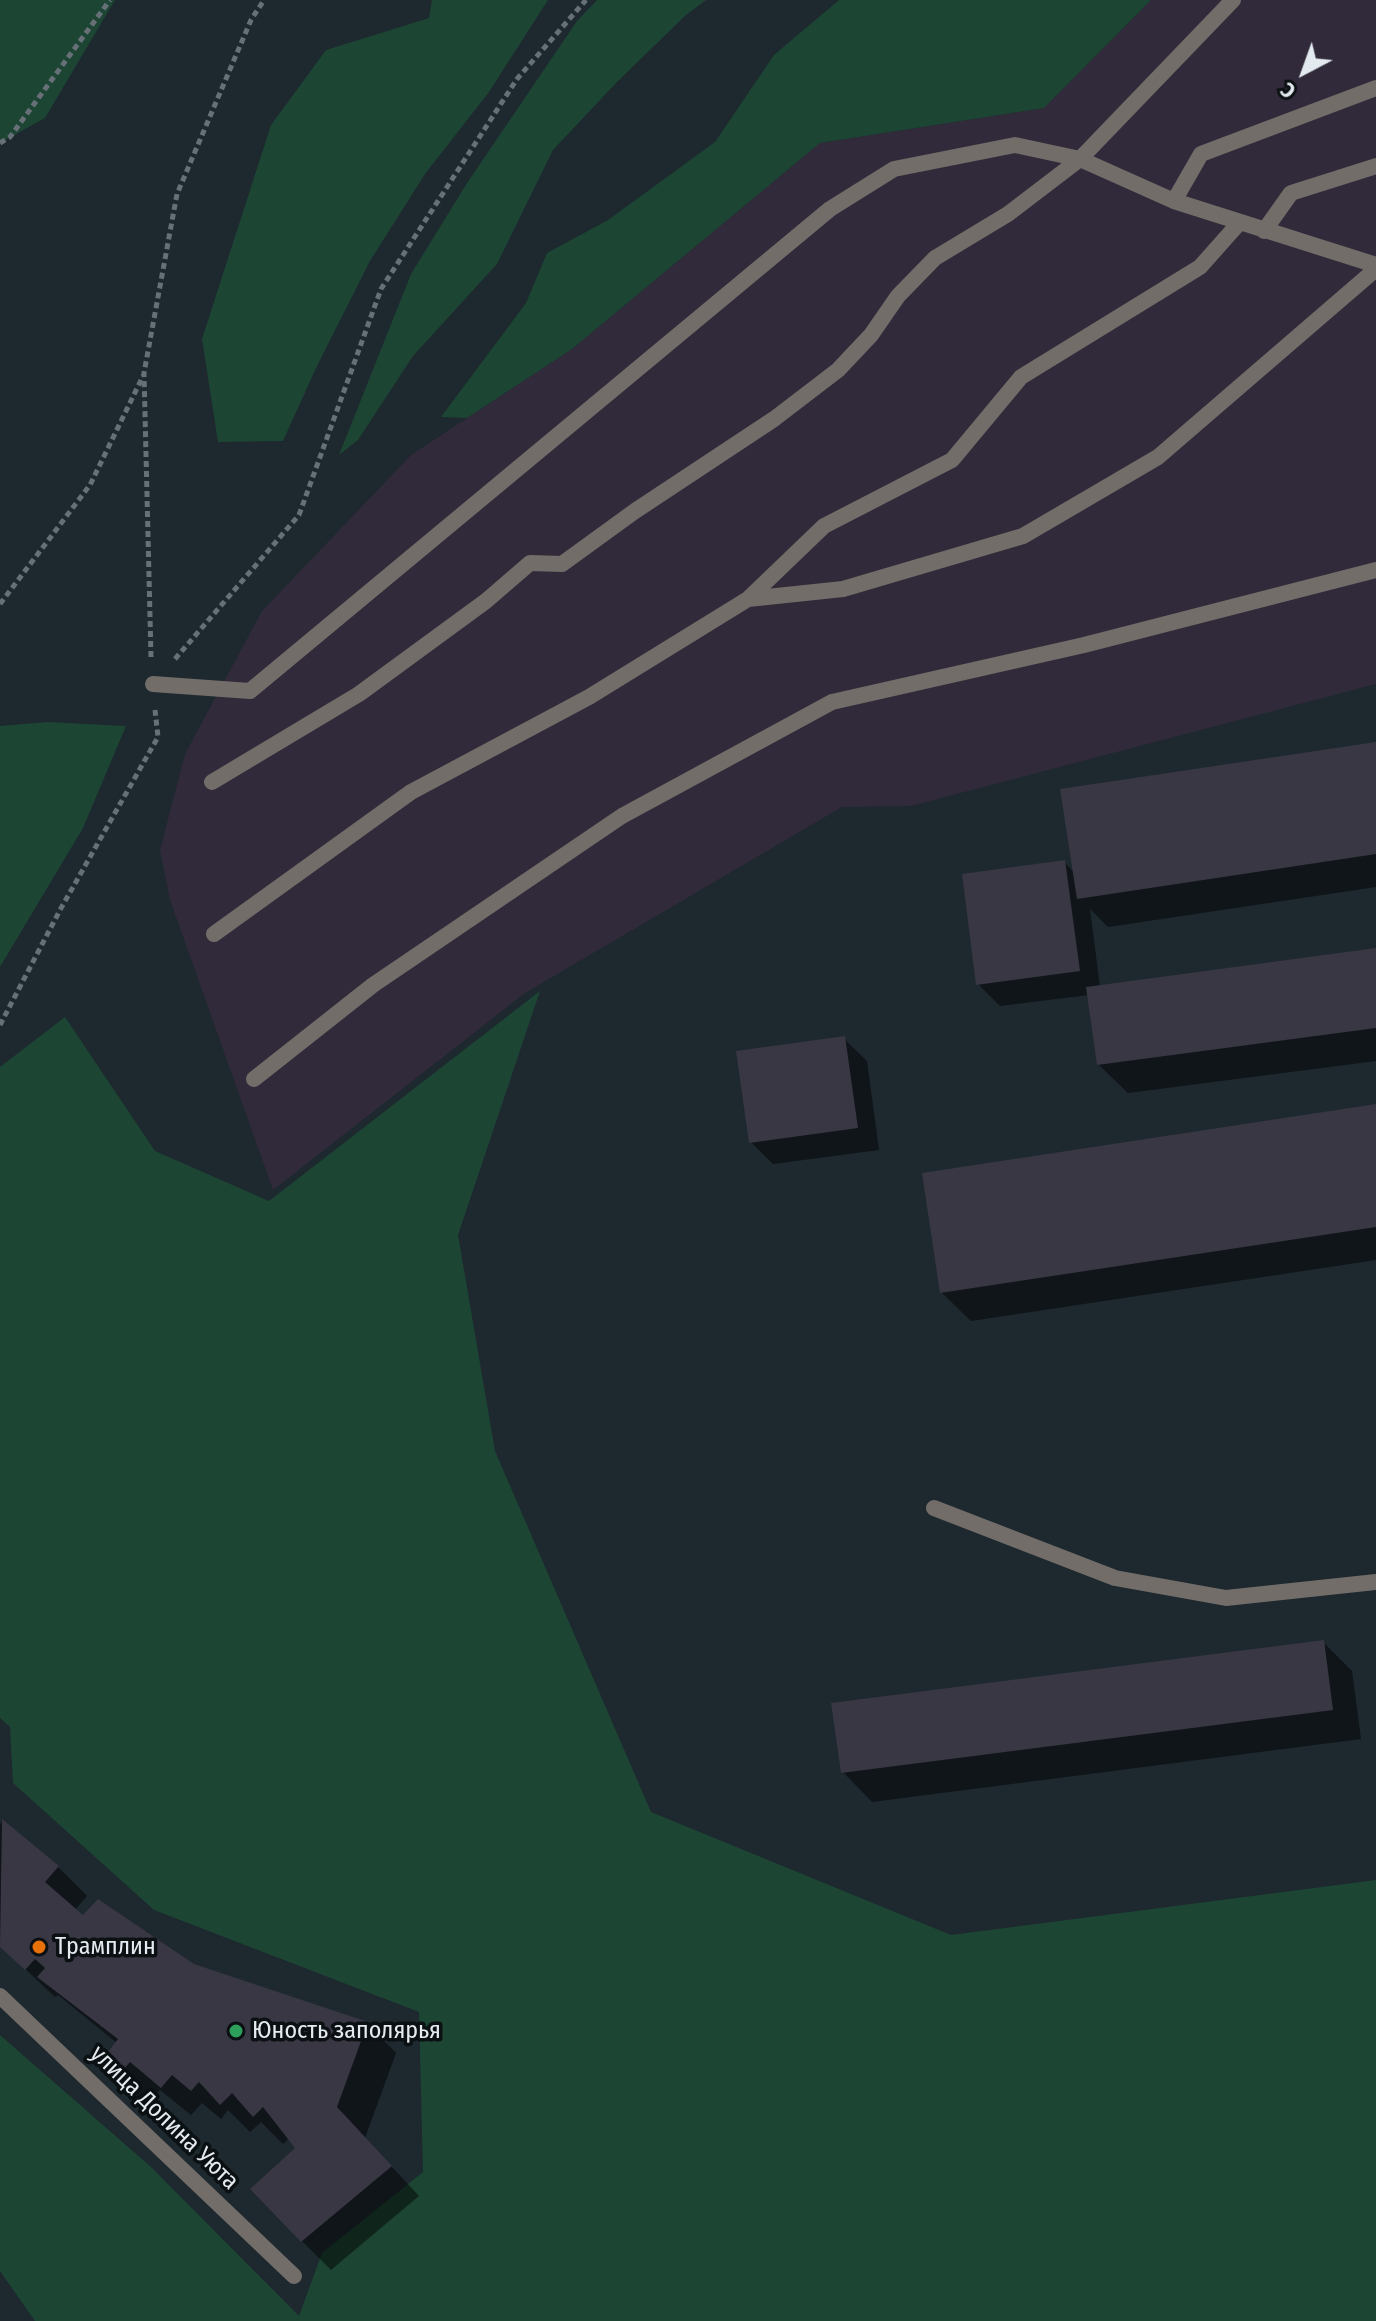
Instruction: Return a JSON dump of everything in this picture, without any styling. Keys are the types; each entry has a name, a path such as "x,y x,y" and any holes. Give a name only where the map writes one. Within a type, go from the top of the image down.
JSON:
{"street":[{"path":"212,782 359,694 486,601 530,563 562,564 635,511 774,419 838,370 871,335 898,296 935,258 1008,214 1080,159 1233,0"},
{"path":"1174,201 1201,154 1376,88"},
{"path":"153,684 250,691 830,209 894,169 1015,145 1080,159 1174,201 1376,267"},
{"path":"1264,231 1291,193 1376,166"},
{"path":"214,934 411,792 589,697 748,599 824,526 952,460 1021,377 1200,267 1240,222"},
{"path":"748,599 843,589 1023,536 1158,457 1376,267"},
{"path":"254,1079 373,985 622,816 832,702 1084,645 1376,570"},
{"path":"934,1508 1115,1578 1226,1598 1376,1582"},
{"name":"улица Долина Уюта","path":"0,1996 294,2276"}],"path":[{"path":"0,143 10,137 110,0"},
{"path":"0,1025 60,910 158,737 153,684 144,373 177,194 251,20 264,0"},
{"path":"153,684 299,515 381,289 517,79 586,0"},
{"path":"0,604 90,485 144,373"}],"shaded area":[{"path":"1151,0 1376,0 1376,684 911,806 842,807 525,993 273,1190 170,900 160,850 185,754 262,611 411,455 572,349 820,143 1044,108"}],"green space":[{"path":"0,0 115,0 45,118 0,143"},
{"path":"432,0 548,0 489,92 425,174 370,261 283,441 218,442 202,339 271,125 326,50 429,18"},
{"path":"597,0 706,0 686,15 617,82 553,150 497,264 413,356 358,440 339,455 411,274 467,183 577,21"},
{"path":"839,0 1151,0 1044,108 820,143 572,349 467,418 441,417 526,303 547,253 608,220 715,142 774,55"},
{"path":"48,722 126,726 83,828 0,967 0,726"},
{"path":"540,991 458,1235 495,1451 651,1812 951,1935 1376,1880 1376,2321 35,2321 0,2271 0,2035 151,2167 299,2316 322,2253 423,2172 419,2012 154,1910 13,1783 10,1727 0,1718 0,1067 65,1017 155,1151 269,1201"}],"building":[{"path":"1376,742 1376,854 1077,899 1060,789"},
{"path":"1065,860 1080,971 976,985 962,874"},
{"path":"1376,948 1376,1028 1097,1065 1086,987"},
{"path":"845,1036 858,1128 749,1143 736,1051"},
{"path":"1376,1104 1376,1227 940,1293 922,1173"},
{"path":"1324,1640 1333,1710 841,1773 831,1703"},
{"name":"Юность заполярья","path":"2,1819 59,1866 45,1882 83,1915 98,1899 194,1964 368,2022 337,2107 392,2166 301,2242 250,2189 295,2148 263,2107 253,2117 232,2093 220,2105 199,2082 191,2091 172,2075 161,2088 130,2062 117,2077 100,2062 118,2039 37,1977 45,1968 35,1959 25,1970 0,1947"}],"place":[{"name":"Трамплин","path":"39,1947"},
{"name":"Юность заполярья","path":"236,2031"}]}
